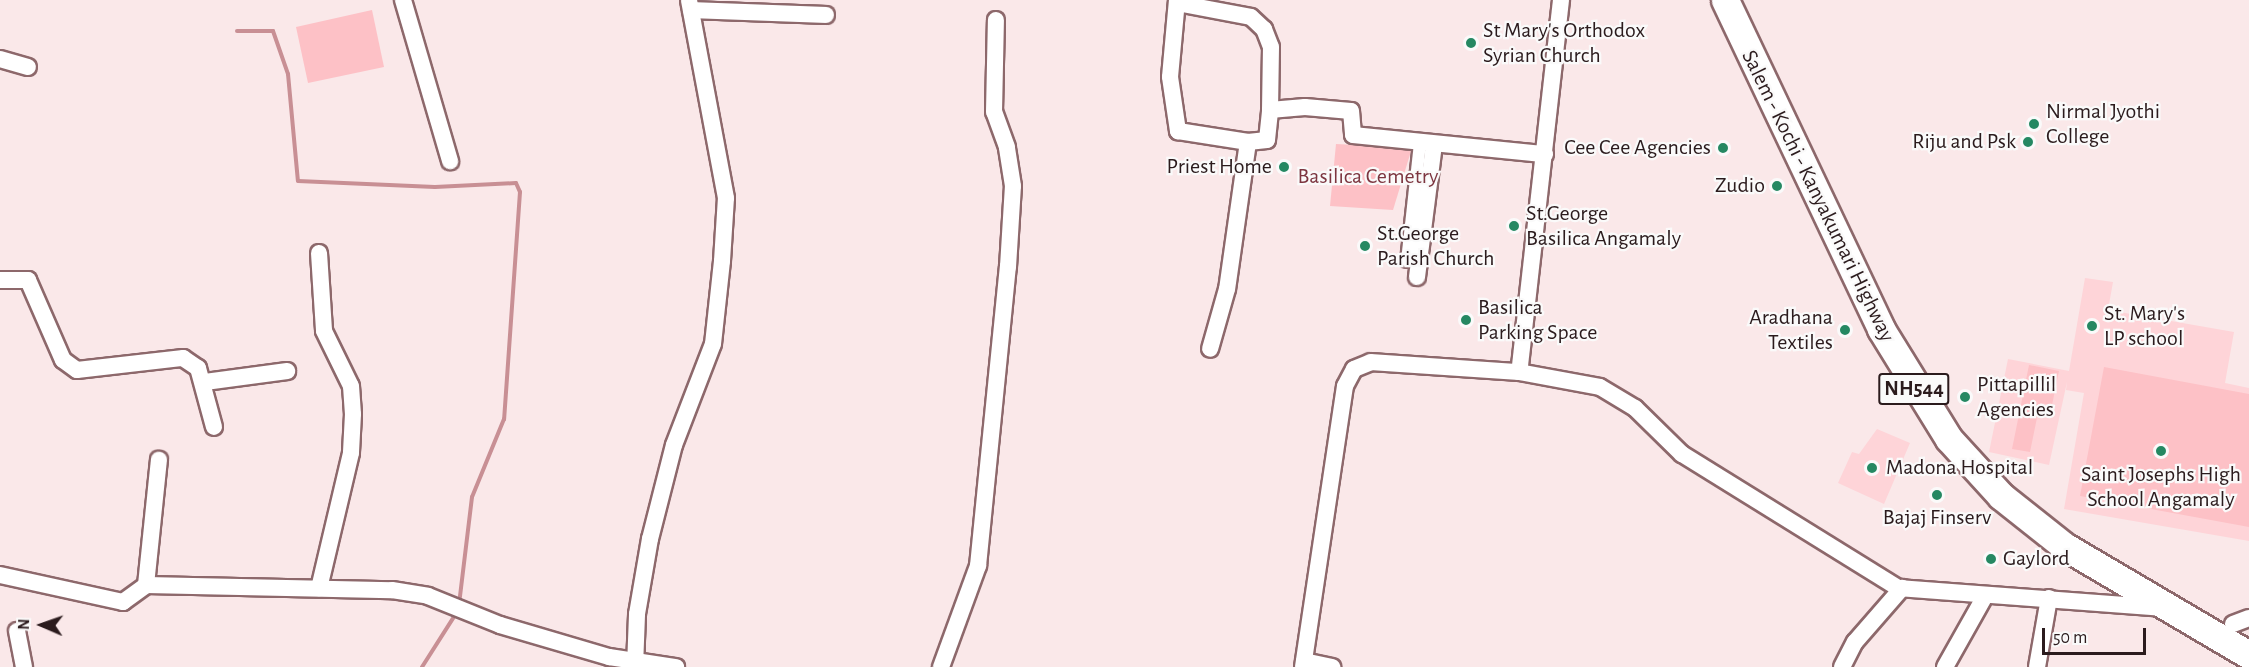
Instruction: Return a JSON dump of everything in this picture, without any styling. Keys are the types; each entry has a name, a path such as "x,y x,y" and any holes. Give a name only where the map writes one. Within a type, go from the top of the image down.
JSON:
{"highway":[{"name":"Salem - Kochi - Kanyakumari Highway","path":"1725,0 1881,328 1924,406 1976,471 2032,523 2249,656"},
{"name":"Salem - Kochi - Kanyakumari Highway","path":"1743,0 1914,355 1980,451 2061,522 2244,625"}],"street":[{"path":"403,0 450,161"},
{"path":"1519,372 1561,0"},
{"path":"1177,1 1251,16 1264,29 1271,48 1270,110 1267,140 1248,142 1178,132 1170,77 1177,1"},
{"path":"635,664 637,614 650,539 674,444 713,344 722,261 726,198 690,5 826,15"},
{"path":"941,667 978,566 1008,267 1013,186 1007,147 994,112 996,20"},
{"path":"0,59 28,67"},
{"path":"1270,110 1351,111 1353,135 1545,154"},
{"path":"1210,349 1227,289 1248,142"},
{"path":"1407,261 1427,143"},
{"path":"1417,277 1427,143"},
{"path":"319,254 324,331 351,386 353,414 351,453 319,588"},
{"path":"0,280 28,280 63,360 77,370 183,358 198,368 205,382 214,427"},
{"path":"1332,667 1304,664 1346,386 1354,369 1371,362 1519,372 1600,387 1635,408 1682,454 1902,588 1985,596 2049,598 2171,610"},
{"path":"205,382 287,371"},
{"path":"146,585 159,460"},
{"path":"0,575 123,602 146,585 319,588 428,596 501,625 609,657 635,664 676,667"},
{"path":"1842,667 1855,642 1902,588"},
{"path":"1945,667 1985,596"},
{"path":"2037,667 2049,598"},
{"path":"16,631 24,667"}],"shaded area":[{"name":"Saint Josephs High School Angamaly","path":"2085,278 2113,282 2108,310 2234,332 2225,383 2249,388 2249,541 2064,509 2084,393 2066,390 2067,382 2049,465 1989,452 2008,359 2069,371"},
{"name":"Madona Hospital","path":"1877,429 1910,443 1884,504 1838,483 1852,452 1859,454"}],"green space":[{"path":"372,10 384,67 308,83 296,27"},
{"name":"Basilica Cemetry","path":"1336,144 1412,148 1393,210 1330,206"},
{"path":"2029,365 2059,371 2052,405 2040,403 2030,452 2012,449"},
{"path":"2104,367 2249,394 2249,527 2080,496"}],"waterway":[{"path":"237,31 273,31 288,74 298,181 435,187 516,183 520,192 504,419 472,497 459,605"},
{"path":"422,667 457,612"}],"place":[{"name":"St Mary's Orthodox Syrian Church","path":"1471,43"},
{"name":"Nirmal Jyothi College","path":"2034,124"},
{"name":"Riju and Psk","path":"2028,142"},
{"name":"Cee Cee Agencies","path":"1723,148"},
{"name":"Priest Home","path":"1284,167"},
{"name":"Zudio","path":"1777,186"},
{"name":"St.George Basilica Angamaly","path":"1514,226"},
{"name":"St.George Parish Church","path":"1365,246"},
{"name":"Basilica Parking Space","path":"1466,320"},
{"name":"St. Mary's LP school","path":"2092,326"},
{"name":"Aradhana Textiles","path":"1845,330"},
{"name":"Pittapillil Agencies","path":"1965,397"},
{"name":"Saint Josephs High School Angamaly","path":"2161,451"},
{"name":"Madona Hospital","path":"1872,468"},
{"name":"Bajaj Finserv","path":"1937,495"},
{"name":"Gaylord","path":"1991,559"}]}
